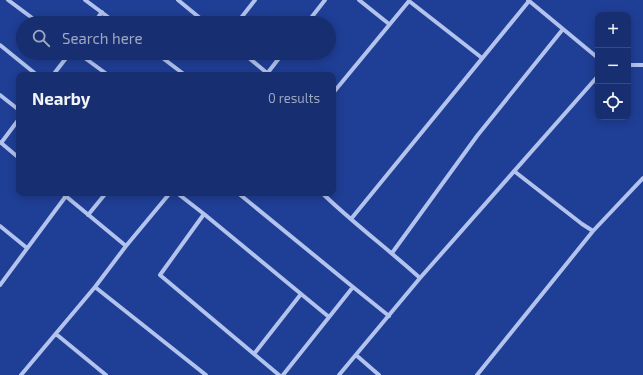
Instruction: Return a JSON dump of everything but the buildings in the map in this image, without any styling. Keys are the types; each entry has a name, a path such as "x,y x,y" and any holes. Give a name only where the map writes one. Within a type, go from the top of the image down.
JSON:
{"street":[{"path":"8,0 30,16"},
{"path":"85,0 107,16"},
{"path":"178,0 197,16"},
{"path":"242,16 255,0"},
{"path":"312,16 325,0"},
{"path":"359,0 389,24"},
{"path":"351,219 529,0 595,56"},
{"path":"336,89 409,1 482,58"},
{"path":"99,16 102,12"},
{"path":"392,253 477,136 563,29"},
{"path":"0,46 16,59"},
{"path":"18,60 33,72"},
{"path":"55,72 65,60"},
{"path":"87,60 103,72"},
{"path":"165,60 181,72"},
{"path":"251,60 264,72"},
{"path":"268,72 277,60"},
{"path":"631,66 643,65"},
{"path":"339,375 420,278 595,79"},
{"path":"0,94 16,107"},
{"path":"16,123 0,143 16,156"},
{"path":"514,172 593,231"},
{"path":"477,375 593,231 643,178"},
{"path":"0,284 63,196"},
{"path":"65,196 126,246"},
{"path":"88,214 103,196"},
{"path":"21,375 95,287 126,246 168,196"},
{"path":"181,196 329,317"},
{"path":"242,196 389,316"},
{"path":"325,196 420,278"},
{"path":"204,214 160,276 279,375"},
{"path":"0,226 27,248"},
{"path":"95,287 206,375"},
{"path":"283,375 353,287"},
{"path":"254,354 301,294"},
{"path":"56,334 106,375"},
{"path":"356,355 379,375"}]}
